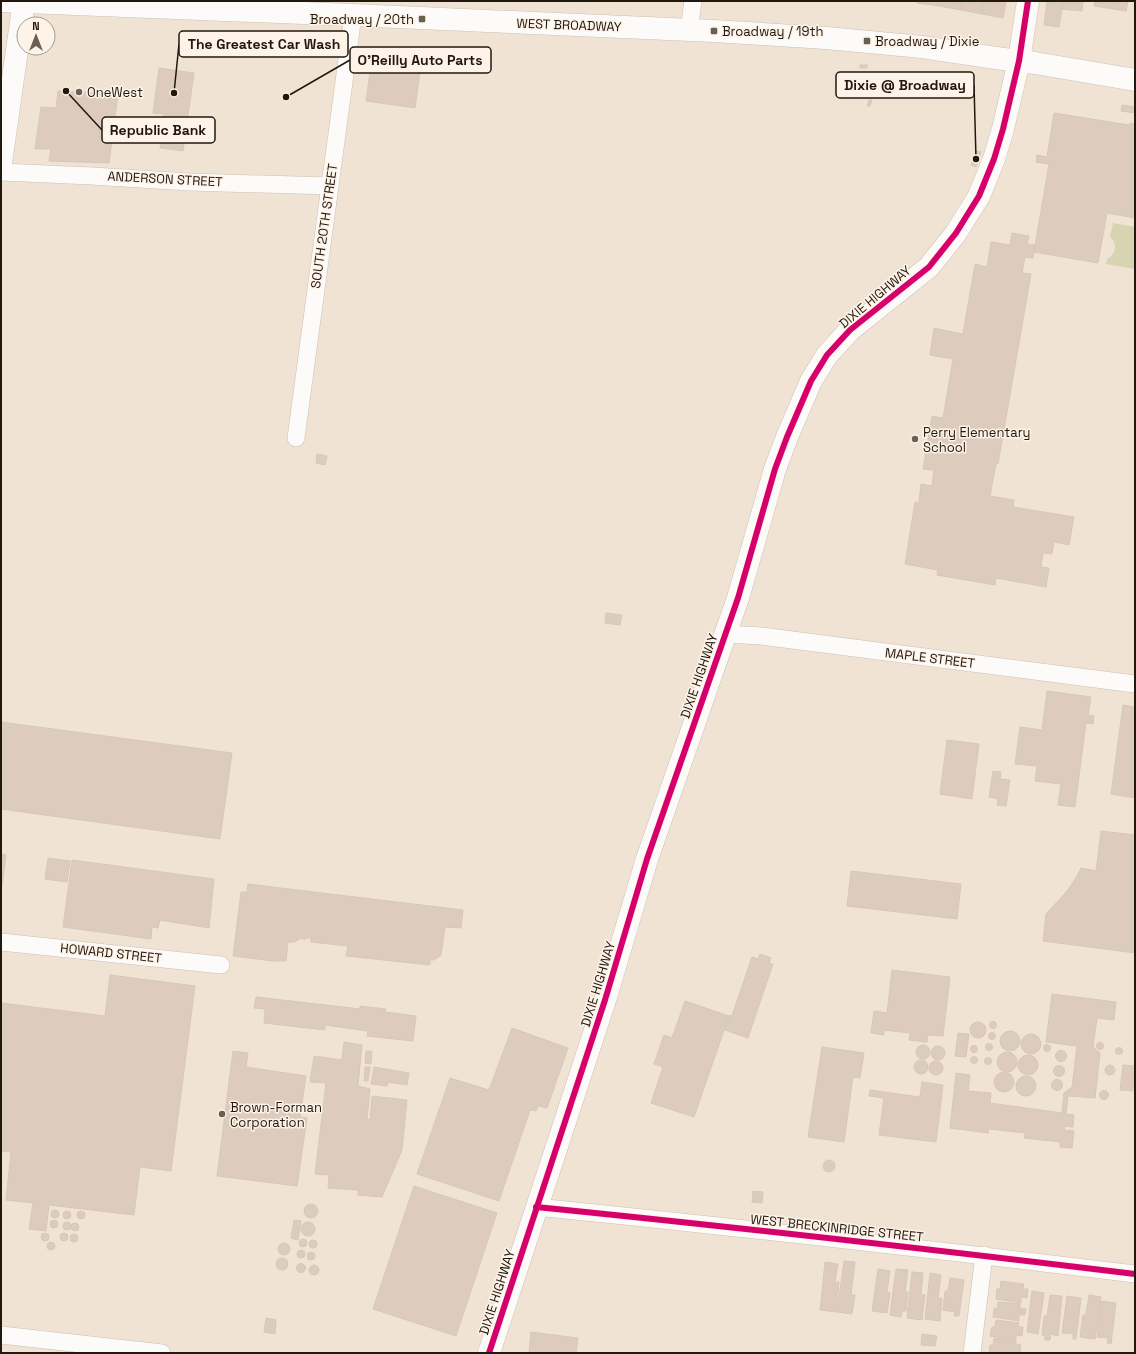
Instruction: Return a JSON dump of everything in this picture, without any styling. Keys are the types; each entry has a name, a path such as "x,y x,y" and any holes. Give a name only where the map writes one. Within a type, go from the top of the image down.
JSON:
{"street":[{"name":"WEST BROADWAY","path":"1,1 210,5 353,15 689,30 867,41 922,46 1135,80"},
{"path":"689,30 693,1"},
{"name":"DIXIE HIGHWAY","path":"489,1353 605,1000 647,859 738,598 775,469 811,380 827,355 850,330 929,267 956,233 979,196 994,159 1003,129 1019,61 1028,1"},
{"path":"1,163 24,2"},
{"name":"SOUTH 20TH STREET","path":"296,438 353,15"},
{"name":"ANDERSON STREET","path":"1,172 189,182 330,186"},
{"name":"MAPLE STREET","path":"726,634 768,637 1135,684"},
{"name":"HOWARD STREET","path":"1,942 221,965"},
{"name":"WEST BRECKINRIDGE STREET","path":"536,1207 984,1255 1135,1274"},
{"path":"972,1353 984,1255"},
{"path":"1,1335 162,1353"}],"shaded area":[{"path":"1113,223 1135,227 1135,269 1106,264 1107,259 1115,249 1113,240 1110,237"}],"building":[{"path":"917,1 939,1 939,6 917,3"},
{"path":"939,1 963,1 961,10 939,6"},
{"path":"963,1 983,1 982,14 961,10"},
{"path":"983,1 1006,1 1003,18 982,14"},
{"path":"1047,1 1063,1 1059,27 1044,25"},
{"path":"1063,1 1083,1 1082,11 1062,9"},
{"path":"1095,1 1128,1 1126,11 1094,6"},
{"path":"372,58 421,64 415,108 366,101"},
{"path":"860,65 867,65 867,68 860,68"},
{"path":"159,68 194,73 183,151 160,148 164,114 153,113"},
{"path":"58,91 118,94 109,163 49,161 51,149 35,149 41,107 56,108"},
{"path":"869,100 872,100 870,106 867,106"},
{"path":"1122,105 1135,107 1135,113 1121,111"},
{"path":"1054,113 1129,125 1130,123 1135,124 1135,218 1107,213 1098,263 1034,252 1049,164 1036,162 1037,155 1047,157"},
{"path":"976,151 981,152 976,167 971,165"},
{"name":"Perry Elementary School","path":"1012,233 1029,236 1027,244 1035,245 1033,258 1025,257 1022,273 1031,274 998,464 996,464 990,496 1014,500 1013,507 1074,517 1069,545 1054,542 1052,554 1043,553 1041,567 1049,568 1046,587 996,578 995,585 937,575 938,570 905,564 915,502 919,503 921,484 932,486 934,470 923,469 932,416 943,418 953,359 930,355 934,328 963,334 975,264 987,267 991,242 1010,245"},
{"path":"317,454 327,456 325,465 316,463"},
{"path":"606,613 622,615 620,625 605,623"},
{"path":"1047,691 1091,697 1088,715 1094,716 1093,724 1086,723 1075,807 1058,805 1061,784 1035,781 1037,766 1015,764 1020,727 1042,730"},
{"path":"1123,705 1135,707 1135,798 1111,794"},
{"path":"1,722 232,753 220,839 1,809"},
{"path":"947,740 979,744 972,799 940,794"},
{"path":"993,771 1001,772 1000,779 1010,780 1006,806 997,805 998,799 989,797"},
{"path":"1101,831 1135,835 1135,953 1043,941 1046,914 1067,891 1081,868 1096,871"},
{"path":"1,854 6,855 1,892"},
{"path":"48,858 70,861 67,882 45,879"},
{"path":"72,860 214,879 209,928 160,920 158,928 152,927 151,939 63,927"},
{"path":"851,871 961,884 957,919 847,906"},
{"path":"248,884 463,910 461,928 445,927 441,955 434,960 430,960 430,965 346,956 348,946 311,942 311,938 305,938 305,940 301,938 295,942 288,942 286,961 273,961 233,956 241,892 247,892"},
{"path":"760,954 771,958 769,963 773,964 748,1038 725,1030 730,1015 732,1016 752,957 758,959"},
{"path":"892,970 950,977 943,1036 928,1035 927,1042 909,1040 910,1033 884,1030 884,1035 871,1033 874,1011 887,1013"},
{"path":"110,975 195,986 171,1171 140,1167 134,1215 49,1205 46,1231 29,1229 33,1203 6,1200 11,1152 1,1151 1,1003 105,1016"},
{"path":"1052,994 1116,1002 1114,1020 1097,1018 1093,1047 1100,1053 1095,1098 1068,1096 1066,1114 1074,1115 1073,1127 1065,1126 1064,1130 1074,1131 1072,1148 1060,1147 1060,1142 1024,1138 1025,1133 989,1129 988,1133 950,1128 956,1073 970,1075 968,1091 991,1093 990,1103 1062,1113 1064,1093 1072,1087 1077,1046 1046,1042"},
{"path":"256,997 360,1009 360,1006 386,1009 385,1012 416,1016 413,1041 367,1036 368,1031 325,1025 325,1030 264,1023 265,1009 254,1008"},
{"path":"685,1001 729,1016 694,1117 651,1103 663,1067 654,1064 664,1035 672,1038"},
{"path":"975,1022 981,1022 986,1027 984,1036 981,1038 975,1038 970,1033 970,1027"},
{"path":"993,1022 996,1025 993,1028 990,1025"},
{"path":"512,1028 568,1048 547,1108 538,1106 536,1111 530,1110 499,1201 417,1174 450,1078 489,1090"},
{"path":"1010,1031 1017,1034 1020,1041 1017,1048 1010,1051 1003,1048 1000,1041 1003,1034"},
{"path":"958,1033 969,1034 966,1057 955,1056"},
{"path":"992,1033 995,1036 992,1039 989,1036"},
{"path":"1031,1034 1038,1037 1041,1044 1038,1051 1031,1054 1024,1051 1021,1044 1024,1037"},
{"path":"344,1042 362,1045 358,1086 370,1089 367,1119 370,1120 372,1096 407,1100 402,1150 382,1197 358,1195 358,1190 328,1188 329,1175 315,1174 326,1083 310,1082 314,1056 342,1060"},
{"path":"1100,1043 1103,1046 1100,1049 1097,1046"},
{"path":"989,1044 992,1047 989,1050 986,1047"},
{"path":"923,1045 928,1047 930,1052 928,1057 923,1059 918,1057 916,1052 918,1047"},
{"path":"1047,1045 1050,1048 1047,1051 1044,1048"},
{"path":"938,1046 943,1048 945,1053 943,1058 938,1060 933,1058 931,1053 933,1048"},
{"path":"974,1046 977,1049 974,1052 971,1049"},
{"path":"822,1047 864,1053 860,1078 853,1077 844,1142 808,1137"},
{"path":"1119,1047 1122,1048 1122,1054 1119,1055 1116,1054 1115,1051 1116,1048"},
{"path":"233,1051 248,1053 246,1067 306,1076 300,1117 307,1118 297,1186 217,1176"},
{"path":"366,1051 372,1051 371,1064 365,1063"},
{"path":"1059,1051 1063,1051 1065,1052 1065,1060 1059,1061 1056,1058 1056,1054"},
{"path":"1007,1052 1014,1055 1017,1062 1014,1069 1007,1072 1000,1069 997,1062 1000,1055"},
{"path":"1028,1055 1035,1058 1038,1065 1035,1072 1028,1075 1021,1072 1018,1065 1021,1058"},
{"path":"974,1057 977,1060 974,1063 971,1060"},
{"path":"988,1058 991,1061 988,1064 985,1061"},
{"path":"921,1060 926,1062 928,1067 926,1072 921,1074 916,1072 914,1067 916,1062"},
{"path":"936,1061 941,1063 943,1068 941,1073 936,1075 931,1073 929,1068 931,1063"},
{"path":"1110,1065 1115,1070 1110,1075 1105,1070"},
{"path":"1123,1065 1135,1066 1133,1091 1120,1090"},
{"path":"1057,1066 1061,1066 1063,1067 1063,1075 1057,1076 1054,1073 1054,1069"},
{"path":"365,1067 370,1067 368,1081 364,1081"},
{"path":"374,1067 409,1073 407,1085 388,1082 387,1086 371,1084"},
{"path":"1004,1072 1011,1075 1014,1082 1011,1089 1004,1092 997,1089 994,1082 997,1075"},
{"path":"1026,1076 1033,1079 1036,1086 1033,1093 1026,1096 1019,1093 1016,1086 1019,1079"},
{"path":"1055,1080 1059,1080 1061,1081 1061,1089 1055,1090 1052,1087 1052,1083"},
{"path":"922,1082 943,1085 936,1142 879,1135 884,1098 869,1096 870,1090 920,1097"},
{"path":"1102,1091 1106,1091 1108,1095 1106,1099 1102,1099 1100,1097 1100,1093"},
{"path":"831,1160 834,1161 834,1171 827,1172 824,1171 823,1164 824,1161"},
{"path":"414,1186 497,1213 456,1336 373,1309"},
{"path":"753,1191 763,1192 762,1203 752,1202"},
{"path":"311,1204 316,1206 318,1211 316,1216 311,1218 306,1216 304,1211 306,1206"},
{"path":"53,1210 57,1210 59,1214 57,1218 53,1218 51,1216 51,1212"},
{"path":"65,1211 69,1211 71,1215 69,1219 65,1219 63,1217 63,1213"},
{"path":"79,1211 83,1211 85,1215 83,1219 79,1219 77,1217 77,1213"},
{"path":"52,1220 56,1220 58,1224 56,1228 52,1228 50,1226 50,1222"},
{"path":"294,1220 301,1221 298,1240 291,1238"},
{"path":"65,1222 69,1222 71,1226 69,1230 65,1230 63,1228 63,1224"},
{"path":"308,1222 313,1224 315,1229 313,1234 308,1236 303,1234 301,1229 303,1224"},
{"path":"73,1223 77,1223 79,1227 77,1231 73,1231 71,1229 71,1225"},
{"path":"43,1233 47,1233 49,1237 47,1241 43,1241 41,1239 41,1235"},
{"path":"62,1233 66,1233 68,1237 66,1241 62,1241 60,1239 60,1235"},
{"path":"72,1234 76,1234 78,1238 76,1242 72,1242 70,1240 70,1236"},
{"path":"303,1239 306,1240 306,1246 303,1247 300,1246 299,1243 300,1240"},
{"path":"313,1240 316,1241 316,1247 313,1248 310,1247 309,1244 310,1241"},
{"path":"49,1242 53,1242 55,1246 53,1250 49,1250 47,1248 47,1244"},
{"path":"284,1243 288,1245 290,1249 288,1253 284,1255 280,1253 278,1249 280,1245"},
{"path":"301,1250 304,1251 304,1257 301,1258 298,1257 297,1254 298,1251"},
{"path":"311,1252 314,1253 314,1259 311,1260 308,1259 307,1256 308,1253"},
{"path":"282,1258 286,1260 288,1264 286,1268 282,1270 278,1268 276,1264 278,1260"},
{"path":"844,1261 855,1262 851,1295 855,1295 852,1314 837,1312"},
{"path":"825,1262 838,1264 835,1282 839,1282 836,1312 820,1310"},
{"path":"301,1263 306,1268 301,1273 296,1268"},
{"path":"314,1265 319,1270 314,1275 309,1270"},
{"path":"878,1269 890,1271 887,1292 890,1293 887,1313 872,1311"},
{"path":"896,1269 908,1270 905,1292 908,1292 906,1311 902,1311 901,1317 890,1315"},
{"path":"912,1272 923,1273 921,1294 925,1295 922,1320 907,1318"},
{"path":"930,1273 941,1275 938,1298 942,1298 940,1321 925,1319"},
{"path":"950,1278 964,1280 959,1316 954,1316 955,1312 943,1310 945,1291 948,1291"},
{"path":"1001,1281 1024,1284 1023,1289 1028,1289 1027,1298 1021,1297 1021,1303 996,1299 997,1289 1000,1289"},
{"path":"1032,1291 1044,1293 1038,1334 1027,1332"},
{"path":"1050,1295 1062,1296 1058,1336 1051,1334 1050,1340 1045,1340 1045,1335 1042,1335 1044,1316 1047,1316"},
{"path":"1089,1295 1101,1297 1095,1339 1080,1337 1083,1315 1086,1315"},
{"path":"1067,1296 1081,1298 1076,1339 1073,1339 1073,1334 1062,1333"},
{"path":"1101,1301 1116,1303 1111,1344 1107,1343 1108,1338 1097,1337"},
{"path":"998,1302 1020,1304 1020,1308 1026,1309 1025,1315 1019,1315 1019,1321 993,1317 994,1308 997,1309"},
{"path":"266,1318 276,1320 275,1334 264,1332"},
{"path":"996,1320 1019,1323 1018,1327 1023,1327 1022,1336 1016,1335 1016,1340 990,1336 992,1327 995,1327"},
{"path":"531,1332 578,1338 576,1353 529,1353"},
{"path":"922,1334 937,1336 935,1346 921,1345"},
{"path":"994,1338 1016,1341 1016,1344 1021,1345 1020,1353 989,1353 990,1345 993,1345"}],"cycle path":[{"path":"489,1353 605,1000 647,859 738,598 775,469 787,437 811,381 827,355 850,330 929,267 956,233 979,196 994,159 1003,129 1019,61 1028,1"},
{"path":"536,1207 836,1239 1135,1274"}],"place":[{"name":"Broadway / 20th","path":"422,19"},
{"name":"Broadway / 19th","path":"714,31"},
{"name":"Broadway / Dixie","path":"867,41"},
{"name":"Republic Bank","path":"66,91"},
{"name":"OneWest","path":"79,92"},
{"name":"The Greatest Car Wash","path":"174,93"},
{"name":"O'Reilly Auto Parts","path":"286,97"},
{"name":"Dixie @ Broadway","path":"976,159"},
{"name":"Perry Elementary School","path":"915,439"},
{"name":"Brown-Forman Corporation","path":"222,1114"}]}
